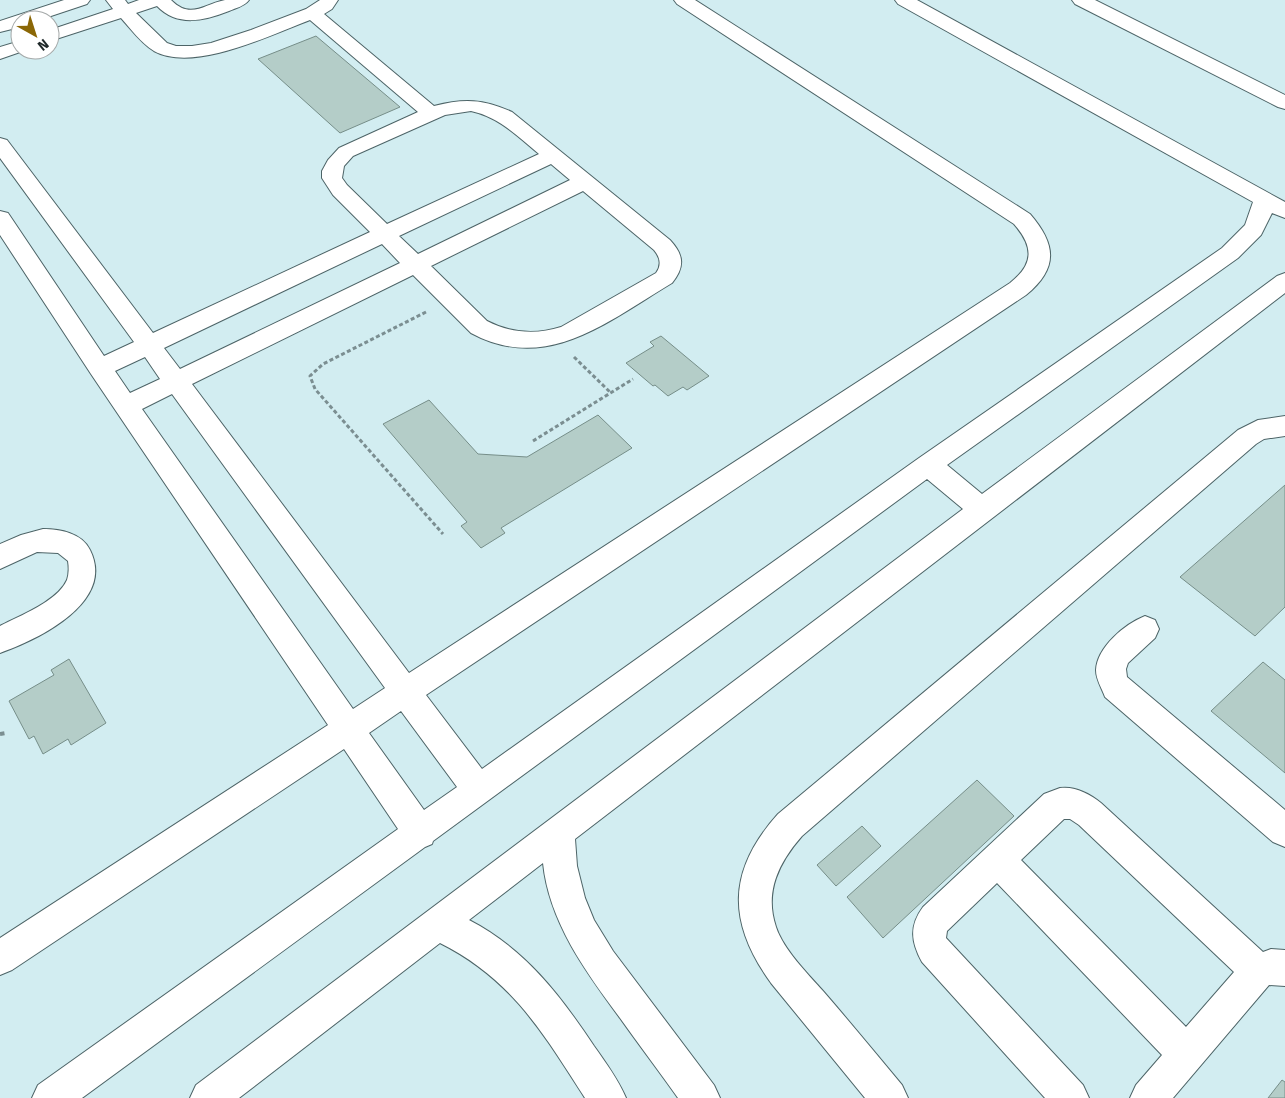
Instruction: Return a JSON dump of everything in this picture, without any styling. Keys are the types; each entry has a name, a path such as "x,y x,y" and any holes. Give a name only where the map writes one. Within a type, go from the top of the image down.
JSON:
{"street":[{"path":"51,10 81,0"},
{"path":"60,32 120,5 156,0"},
{"path":"161,0 174,11 188,14 205,12 240,0"},
{"path":"120,5 161,47 179,53 190,53 213,48 312,13 326,5 329,0"},
{"path":"0,958 1018,289 1037,271 1040,264 1040,248 1034,233 1022,219 683,0"},
{"path":"51,1098 928,465 1230,253 1249,237 1256,228 1260,218 1274,205 923,6 904,0"},
{"path":"1081,0 1285,104"},
{"path":"312,13 431,113"},
{"path":"461,105 490,108 505,116 553,155 662,245 672,257 672,265 670,272 657,283 570,333 554,338 536,340 497,336 479,327 335,184 332,171 334,164 346,152 431,113 461,105"},
{"path":"0,144 478,790"},
{"path":"100,368 553,155"},
{"path":"126,406 584,182"},
{"path":"1,220 100,368 420,833"},
{"path":"209,1098 1285,280"},
{"path":"889,1098 790,978 764,941 757,919 755,896 758,874 766,855 790,825 1234,447 1258,430 1285,426"},
{"path":"928,465 982,509"},
{"path":"0,557 22,545 50,540 63,542 74,547 80,554 84,564 83,576 70,598 58,608 0,640"},
{"path":"1145,629 1110,664 1109,672 1116,687 1285,830"},
{"path":"1070,1098 934,950 930,944 929,930 931,924 997,859 1055,805 1062,802 1076,805 1090,814 1272,970 1187,1054 1149,1098"},
{"path":"558,833 560,866 568,899 582,932 601,963 701,1098"},
{"path":"997,859 1187,1054"},
{"path":"438,924 468,938 489,952 522,981 545,1008 607,1098"}],"path":[{"path":"443,534 315,389 310,376 323,364 451,300"},
{"path":"554,338 611,392"},
{"path":"533,441 633,379"},
{"path":"0,734 6,732"}],"building":[{"path":"316,36 400,107 340,133 258,59"},
{"path":"661,336 709,376 687,390 683,387 668,396 626,363 654,346 650,342"},
{"path":"429,400 478,454 527,457 598,415 632,448 501,528 505,533 481,548 461,526 467,522 383,424"},
{"path":"1285,485 1285,607 1255,636 1180,577"},
{"path":"69,659 106,723 71,745 68,739 43,754 34,736 29,739 9,701 54,675 51,670"},
{"path":"1263,662 1285,680 1285,773 1211,711"},
{"path":"977,780 1014,816 883,938 847,897"},
{"path":"862,826 881,846 836,886 817,865"},
{"path":"1282,1080 1285,1082 1285,1098 1268,1098"}]}
